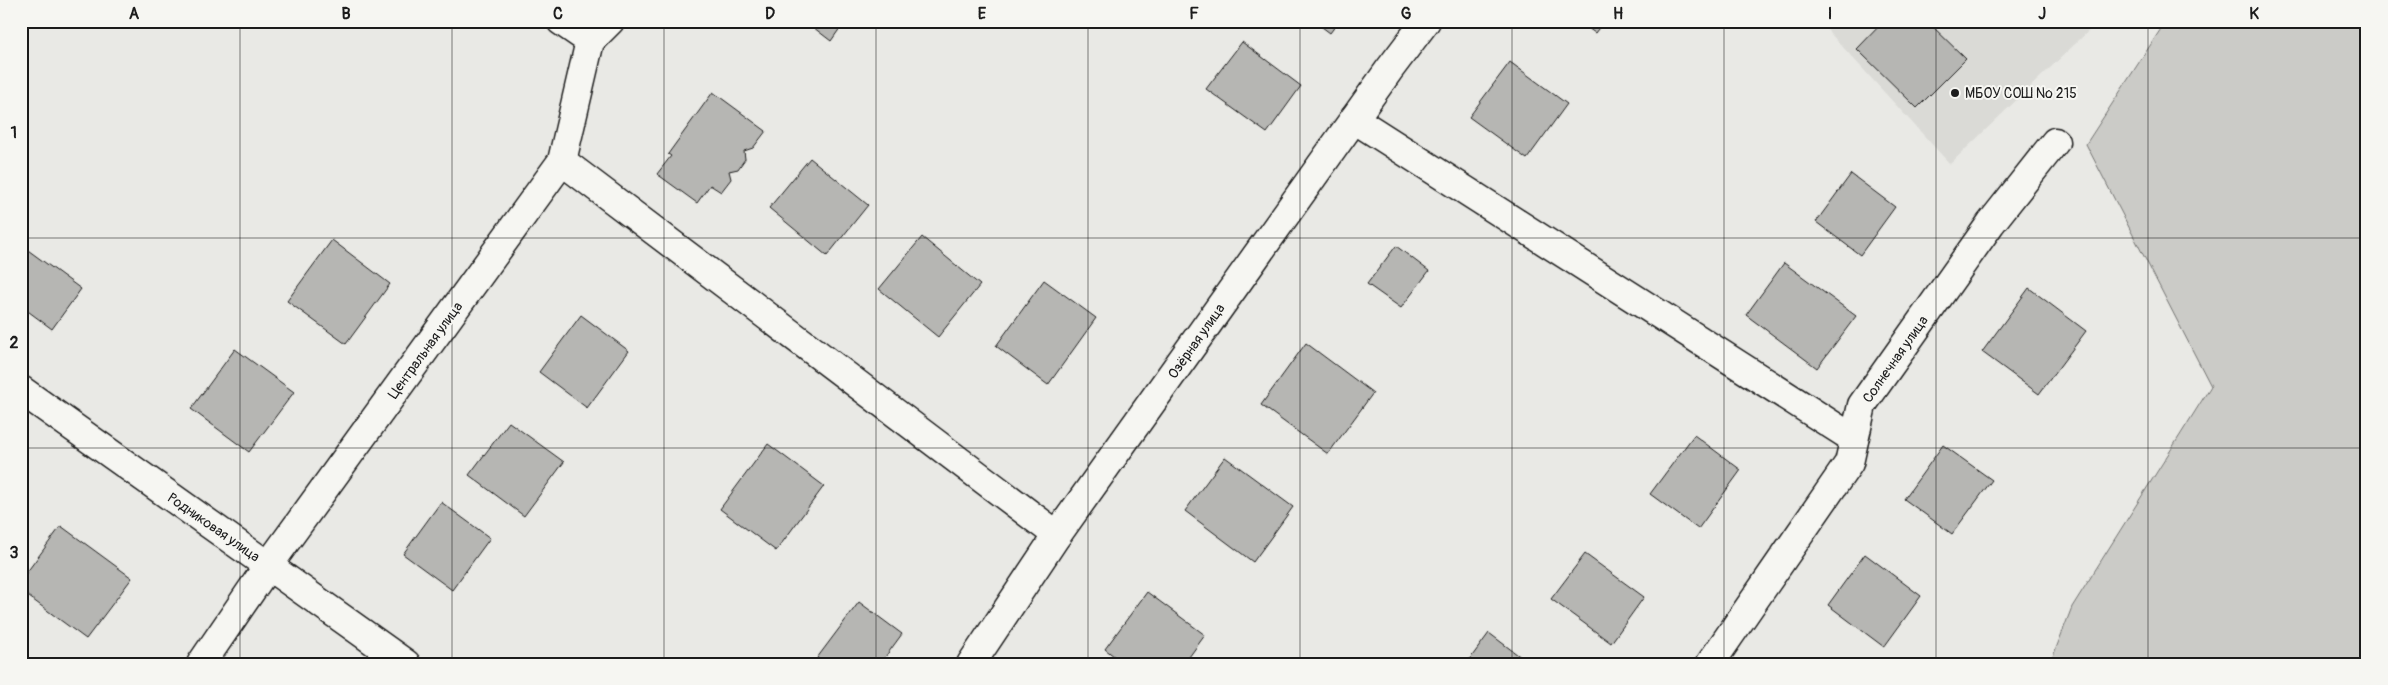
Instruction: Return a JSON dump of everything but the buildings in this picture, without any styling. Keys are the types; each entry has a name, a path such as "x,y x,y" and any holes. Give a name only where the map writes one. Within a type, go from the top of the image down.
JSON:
{"street":[{"path":"561,21 590,41 610,21"},
{"name":"Озёрная улица","path":"970,664 1057,535 1426,21"},
{"name":"Центральная улица","path":"202,664 268,566 562,161 590,41"},
{"path":"1354,119 1854,439"},
{"name":"Солнечная улица","path":"1710,664 1849,462 1862,405 1991,223 2055,142"},
{"path":"562,161 1057,535"},
{"name":"Родниковая улица","path":"21,390 406,664"}],"shaded area":[{"name":"МБОУ СОШ № 215","path":"1819,21 2099,21 1950,164"},
{"path":"2166,21 2367,21 2367,664 2050,664 2072,607 2211,386 2086,144"}],"place":[{"name":"МБОУ СОШ № 215","path":"1955,93"}]}
